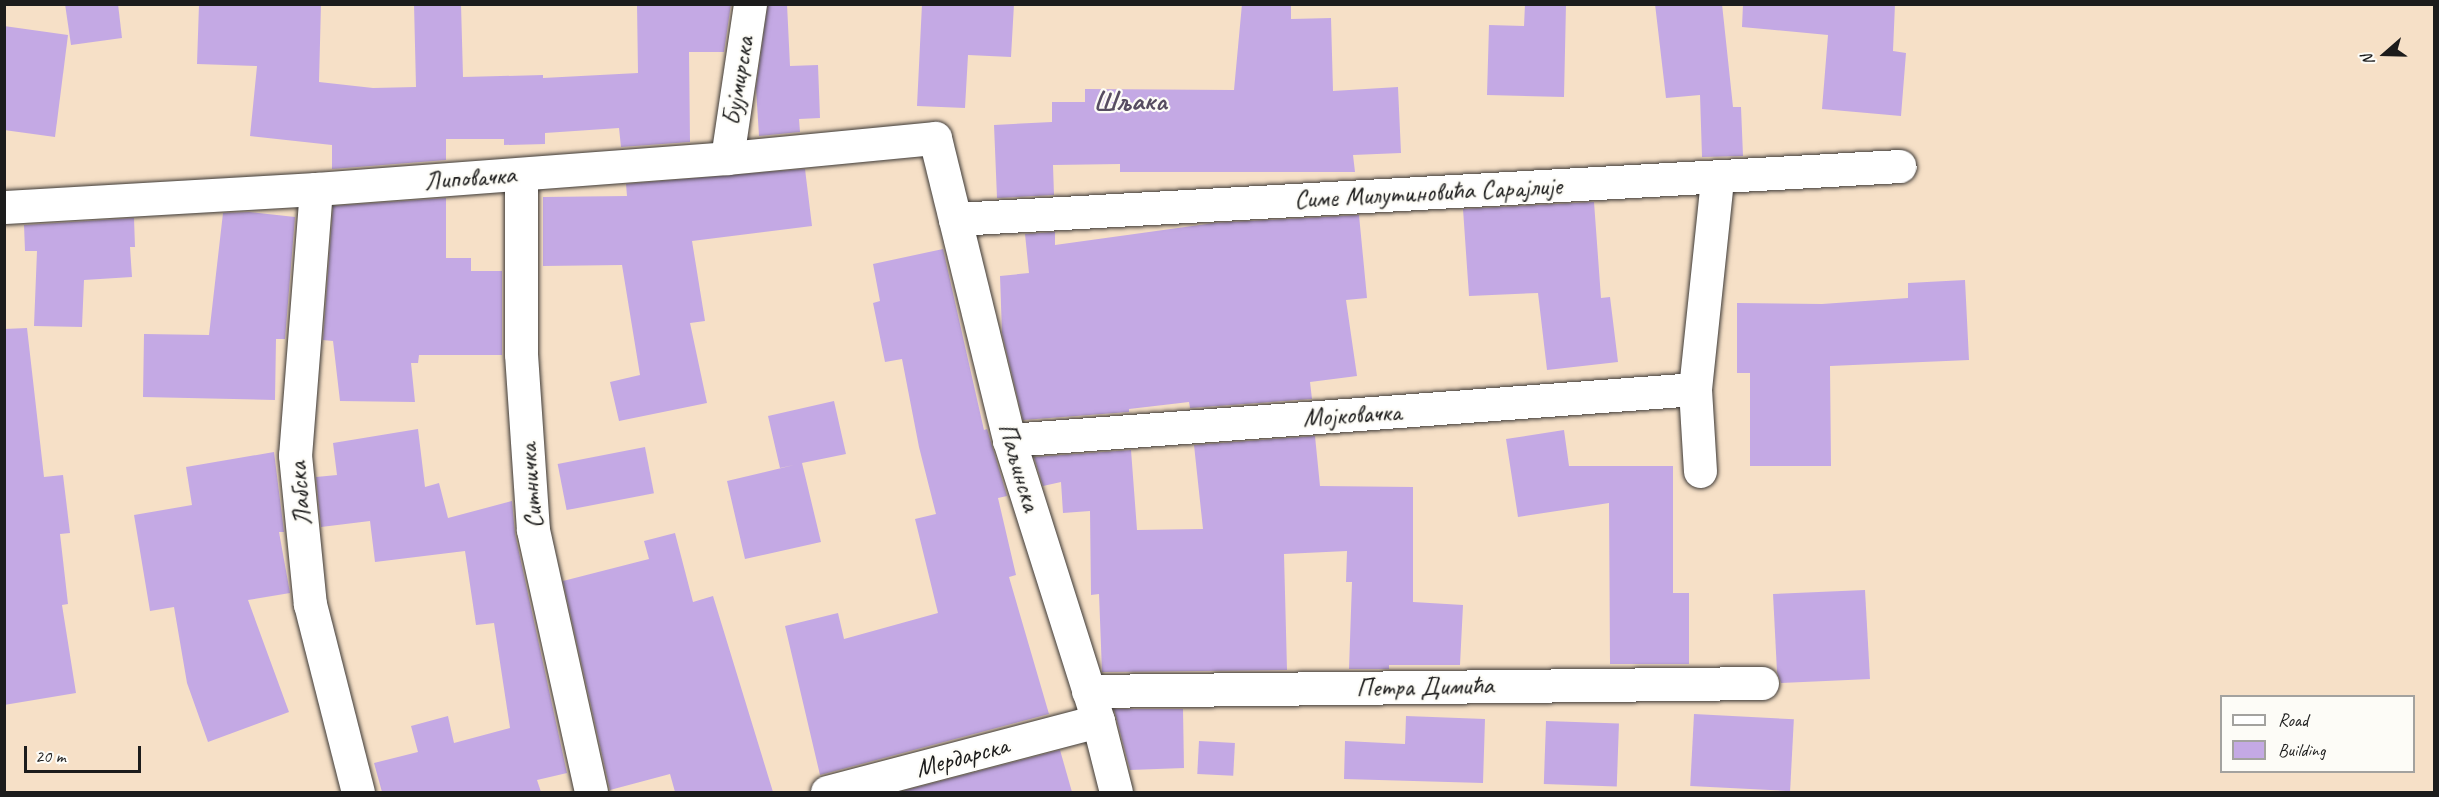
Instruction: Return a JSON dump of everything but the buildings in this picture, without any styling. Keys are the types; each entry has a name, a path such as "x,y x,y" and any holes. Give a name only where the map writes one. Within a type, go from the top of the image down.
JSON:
{"street":[{"name":"Бујмирска","path":"727,158 750,4"},
{"name":"Липовачка","path":"4,207 315,189 521,174 727,158 935,138"},
{"name":"Паљинска","path":"935,138 1009,440 1098,721 1116,792"},
{"name":"Симе Милутиновића Сарајлије","path":"955,219 1900,166"},
{"name":"Ситничка","path":"521,174 521,354 533,530 591,792"},
{"path":"1700,471 1695,389 1717,178"},
{"name":"Лабска","path":"315,189 295,455 310,603 358,792"},
{"name":"Мојковачка","path":"1009,440 1695,389"},
{"name":"Петра Димића","path":"1088,691 1762,683"},
{"name":"Мердарска","path":"827,792 1098,721"}],"district":[{"name":"Шљака","path":"1130,101"}]}
